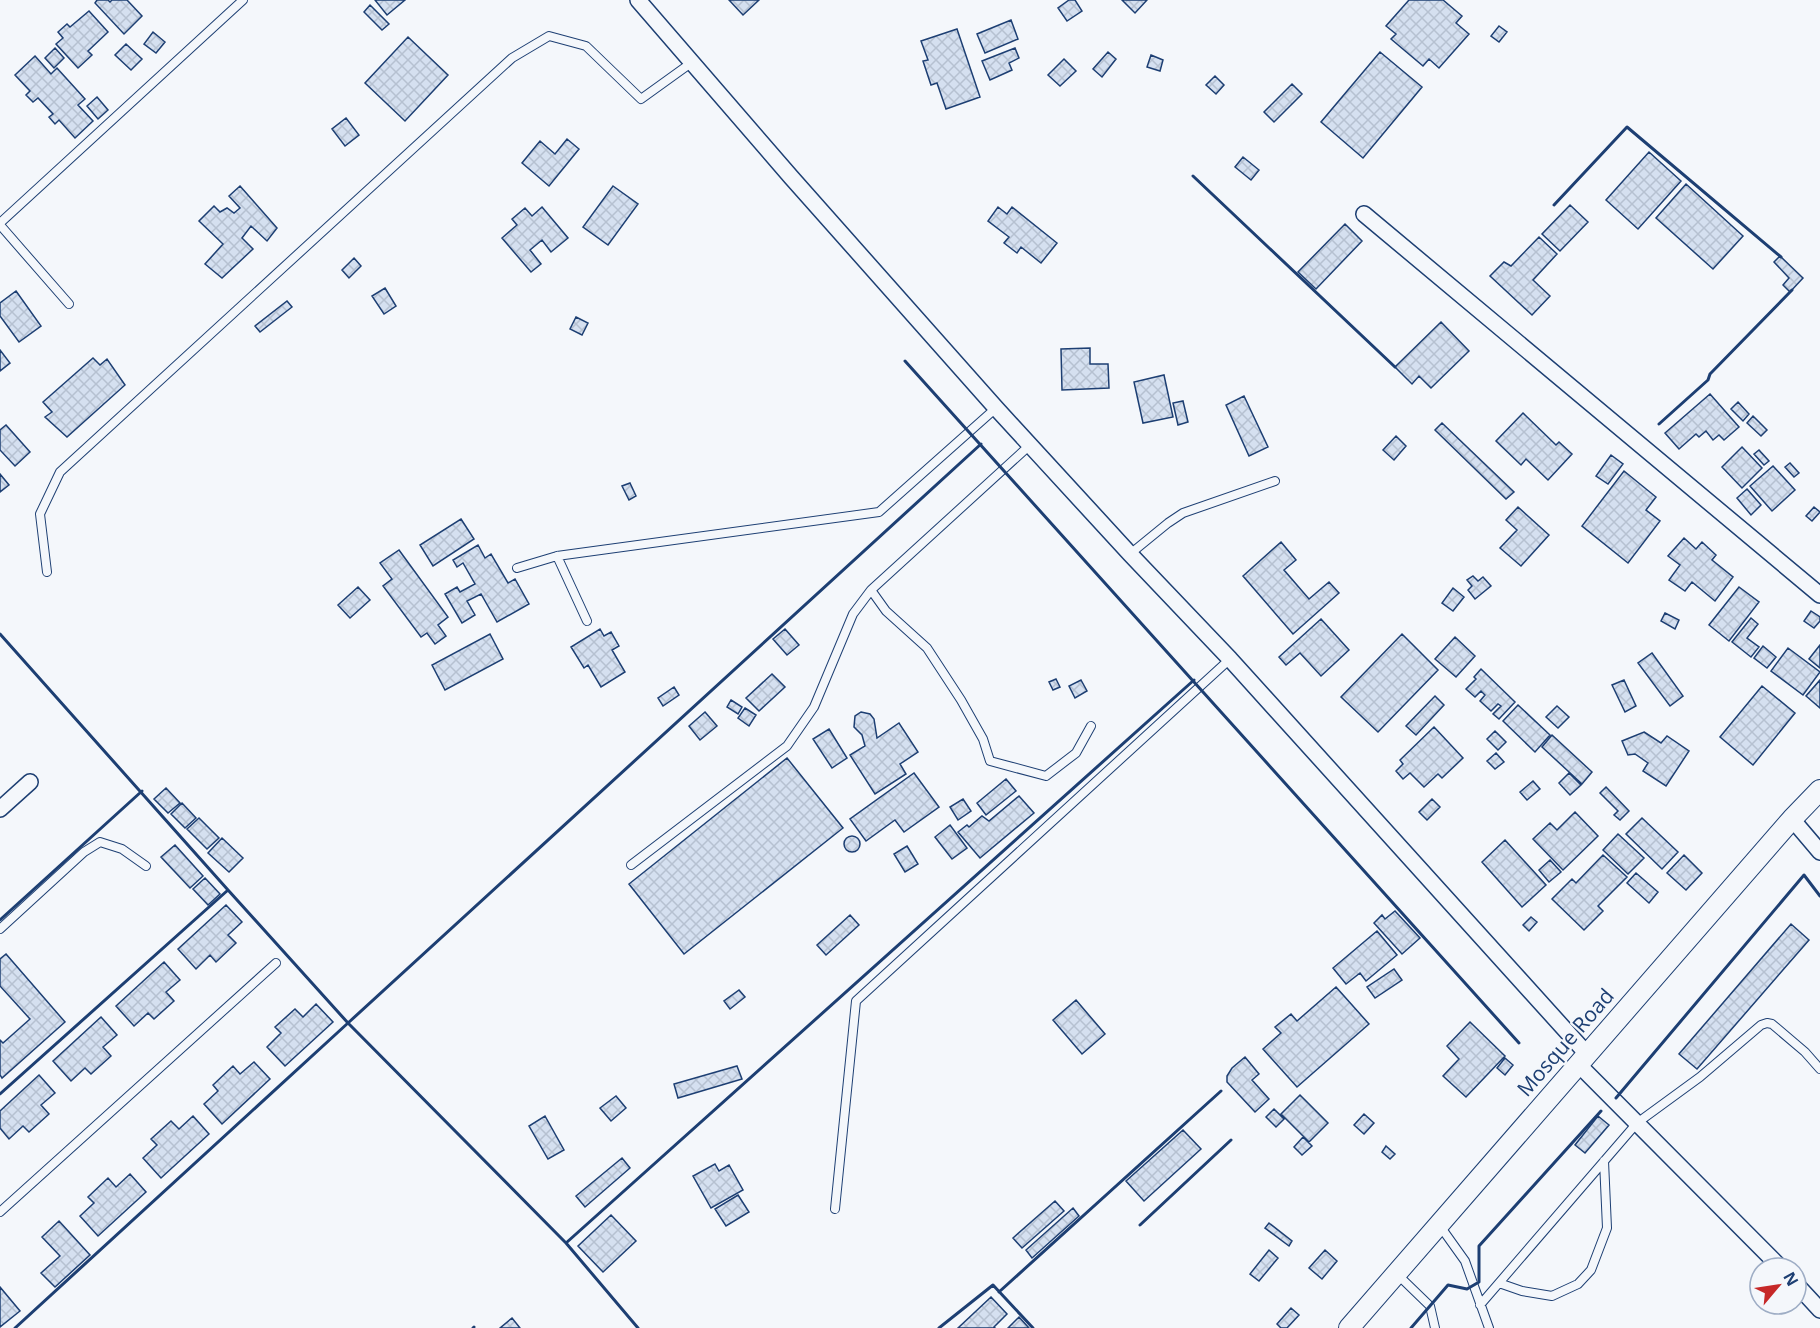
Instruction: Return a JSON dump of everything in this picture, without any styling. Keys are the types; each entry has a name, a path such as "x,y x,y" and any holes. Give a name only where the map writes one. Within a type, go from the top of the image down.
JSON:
{"street":[{"path":"638,0 996,408 1230,659 1637,1123 1769,1256"},
{"path":"1364,214 1820,595"},
{"path":"0,809 30,782"},
{"name":"Mosque Road","path":"1349,1328 1792,819 1820,790"},
{"path":"1792,819 1820,852"},
{"path":"1808,1297 1820,1310"}],"lane":[{"path":"69,304 0,224 243,0"},
{"path":"47,572 39,514 60,472 512,58 549,36 586,46 641,99 691,63"},
{"path":"517,568 557,556 879,512 996,408"},
{"path":"631,865 787,746 814,707 853,614 871,590 1030,445"},
{"path":"1130,554 1183,513 1275,480"},
{"path":"557,556 587,621"},
{"path":"871,590 886,611 927,648 983,739 990,761 1046,776 1076,753 1091,726"},
{"path":"835,1209 856,1001 1230,659"},
{"path":"0,928 84,852 100,842 122,849 146,866"},
{"path":"0,1212 276,963"},
{"path":"1480,1305 1637,1123 1700,1077 1761,1025 1772,1024 1820,1068"},
{"path":"1499,1283 1522,1291 1552,1296 1578,1284 1591,1270 1607,1228 1604,1161"},
{"path":"1439,1225 1466,1261 1489,1328"},
{"path":"1397,1273 1430,1306 1435,1328"}],"building":[{"path":"97,0 110,2 127,0 142,16 124,34 95,3"},
{"path":"375,0 405,0 387,15"},
{"path":"729,0 759,0 743,15"},
{"path":"1069,0 1075,0 1082,11 1067,21 1058,8"},
{"path":"1122,0 1147,0 1135,13"},
{"path":"1409,0 1443,0 1462,16 1456,23 1469,34 1439,68 1429,59 1423,66 1391,39 1396,34 1386,26"},
{"path":"370,5 389,24 382,30 364,12"},
{"path":"89,11 108,32 88,51 92,55 78,68 56,44 63,38 58,32 67,24 70,27"},
{"path":"1011,20 1018,39 985,53 977,34"},
{"path":"1499,26 1507,32 1499,42 1491,36"},
{"path":"957,29 980,97 946,109 937,83 931,85 923,61 928,60 921,41"},
{"path":"153,32 165,42 156,53 144,44"},
{"path":"408,37 448,75 405,121 365,83"},
{"path":"126,44 142,59 131,70 115,55"},
{"path":"55,48 64,58 54,68 45,58"},
{"path":"1015,48 1019,58 1009,63 1012,70 990,80 982,61"},
{"path":"1108,52 1116,59 1102,77 1093,69"},
{"path":"1380,52 1422,87 1363,158 1321,122"},
{"path":"1151,55 1163,60 1160,71 1147,67"},
{"path":"35,56 51,74 57,68 85,99 78,105 93,121 75,138 59,120 55,124 49,117 53,114 38,98 33,102 26,95 30,91 15,75"},
{"path":"1064,59 1076,71 1060,86 1048,75"},
{"path":"1215,76 1224,85 1216,94 1206,85"},
{"path":"1292,84 1302,94 1274,122 1264,112"},
{"path":"97,97 108,110 98,119 87,106"},
{"path":"346,118 359,135 345,146 332,129"},
{"path":"567,139 579,149 549,186 522,163 540,141 555,154"},
{"path":"1649,152 1681,181 1638,229 1606,200"},
{"path":"1243,157 1259,170 1251,180 1235,167"},
{"path":"1686,184 1743,236 1713,269 1656,218"},
{"path":"240,186 277,228 267,241 251,226 242,238 253,249 222,278 205,264 223,244 199,221 214,206 220,212 227,208 234,213 240,208 229,196"},
{"path":"613,186 638,204 608,245 583,227"},
{"path":"1570,205 1588,222 1560,251 1542,234"},
{"path":"542,207 568,238 551,252 542,240 530,250 541,264 531,272 502,238 517,225 512,219 525,208 532,216"},
{"path":"998,207 1007,214 1012,207 1057,243 1041,263 1021,247 1017,253 1004,243 1009,237 988,221"},
{"path":"1345,224 1362,241 1316,289 1298,272"},
{"path":"1539,237 1557,254 1533,280 1550,296 1532,315 1490,276 1504,262 1511,266"},
{"path":"1780,256 1803,278 1790,292 1783,285 1789,278 1774,262"},
{"path":"354,258 361,266 349,278 342,270"},
{"path":"385,288 396,306 384,314 372,296"},
{"path":"16,291 41,326 19,342 0,316 0,303"},
{"path":"287,301 292,307 260,332 255,326"},
{"path":"576,317 588,323 582,335 570,329"},
{"path":"1441,322 1469,351 1431,388 1419,376 1412,384 1395,367"},
{"path":"1090,348 1090,364 1108,364 1109,388 1062,390 1061,349"},
{"path":"0,350 10,363 0,371"},
{"path":"93,358 100,365 107,359 125,385 67,437 45,417 52,412 43,402"},
{"path":"1164,375 1173,417 1143,423 1134,382"},
{"path":"1710,394 1739,427 1724,440 1719,435 1713,440 1706,431 1699,437 1696,434 1679,449 1665,433"},
{"path":"1244,396 1268,447 1249,456 1226,405"},
{"path":"1183,401 1188,422 1178,425 1173,403"},
{"path":"1738,402 1749,414 1743,421 1731,409"},
{"path":"1523,413 1556,445 1559,442 1572,454 1548,480 1526,459 1521,465 1496,441"},
{"path":"1753,416 1767,430 1761,436 1747,423"},
{"path":"1442,423 1514,492 1506,499 1435,430"},
{"path":"6,425 30,452 15,466 0,450 0,430"},
{"path":"1396,436 1406,446 1394,460 1383,450"},
{"path":"1742,447 1762,468 1742,488 1722,467"},
{"path":"1759,450 1769,461 1764,465 1754,454"},
{"path":"1611,455 1623,464 1608,484 1596,476"},
{"path":"1790,463 1799,473 1794,477 1785,467"},
{"path":"1773,466 1795,490 1772,511 1750,486"},
{"path":"1624,471 1656,497 1646,510 1660,521 1628,563 1582,526"},
{"path":"0,474 9,485 0,492"},
{"path":"630,483 636,496 629,500 622,486"},
{"path":"1747,489 1761,505 1751,515 1737,498"},
{"path":"1518,507 1549,535 1521,566 1500,548 1517,530 1506,520"},
{"path":"1814,507 1820,512 1812,521 1806,516"},
{"path":"461,519 474,539 433,566 420,545"},
{"path":"1684,538 1696,549 1702,542 1716,555 1712,560 1733,577 1715,601 1692,582 1685,591 1669,580 1680,565 1668,556"},
{"path":"1281,542 1296,560 1284,570 1309,599 1329,582 1339,593 1293,634 1243,576"},
{"path":"478,545 485,558 491,554 508,583 515,579 529,604 497,622 481,594 467,601 475,615 462,623 445,594 457,587 460,592 475,584 463,563 457,567 453,560"},
{"path":"399,550 448,617 438,625 446,636 435,644 427,633 421,637 383,586 392,579 380,563"},
{"path":"1473,576 1478,581 1483,577 1491,586 1475,599 1468,590 1472,586 1467,580"},
{"path":"358,587 370,600 350,618 338,605"},
{"path":"1739,587 1759,602 1729,641 1709,625"},
{"path":"1453,588 1464,597 1453,611 1442,603"},
{"path":"1811,611 1820,617 1820,621 1814,628 1804,621"},
{"path":"1665,613 1679,620 1675,629 1661,621"},
{"path":"1751,618 1758,624 1747,638 1759,647 1751,657 1732,642"},
{"path":"1321,619 1349,650 1321,676 1300,653 1286,665 1279,657"},
{"path":"600,629 604,636 611,632 619,646 612,650 625,672 601,687 588,665 584,668 571,647"},
{"path":"785,629 799,645 787,655 773,639"},
{"path":"490,634 503,659 445,690 432,665"},
{"path":"1402,634 1438,670 1378,732 1341,697"},
{"path":"1455,637 1475,656 1456,677 1435,659"},
{"path":"1820,645 1820,668 1809,659"},
{"path":"1763,646 1776,657 1767,668 1754,658"},
{"path":"1788,648 1820,672 1803,695 1771,671"},
{"path":"1652,653 1683,696 1670,706 1638,663"},
{"path":"1481,669 1515,702 1499,719 1493,714 1501,706 1498,704 1491,711 1480,701 1485,695 1481,691 1475,697 1466,689 1476,679 1474,677"},
{"path":"772,674 785,687 759,711 746,698"},
{"path":"1056,679 1060,687 1053,690 1049,682"},
{"path":"1081,680 1087,691 1075,698 1069,686"},
{"path":"1624,680 1636,706 1625,712 1612,685"},
{"path":"1820,680 1820,708 1806,696"},
{"path":"1762,686 1795,713 1753,765 1720,737"},
{"path":"674,687 679,695 663,706 658,698"},
{"path":"1435,696 1444,705 1416,735 1406,726"},
{"path":"731,700 742,707 738,714 727,707"},
{"path":"1518,705 1550,735 1535,752 1503,721"},
{"path":"1557,706 1569,717 1558,728 1546,717"},
{"path":"745,708 756,715 749,726 738,718"},
{"path":"705,712 717,726 700,740 689,726"},
{"path":"861,712 870,714 874,719 877,738 899,723 918,752 900,764 906,774 875,794 850,755 865,746 862,735 854,727 855,716"},
{"path":"1434,727 1463,758 1442,778 1438,774 1424,787 1410,773 1403,779 1396,771 1403,764 1400,760"},
{"path":"829,729 847,758 832,768 813,739"},
{"path":"1495,731 1506,742 1498,750 1487,739"},
{"path":"1644,732 1661,743 1667,736 1689,751 1666,786 1643,771 1648,763 1635,754 1628,755 1622,741"},
{"path":"1552,735 1592,772 1582,784 1542,747"},
{"path":"1496,753 1504,762 1495,769 1487,761"},
{"path":"787,758 843,828 684,954 629,884"},
{"path":"914,773 939,807 904,832 895,820 866,841 850,819"},
{"path":"1569,773 1581,785 1570,795 1559,783"},
{"path":"1006,779 1016,791 986,815 977,803"},
{"path":"1533,781 1540,789 1527,800 1520,792"},
{"path":"1606,787 1629,811 1620,820 1614,815 1618,811 1600,793"},
{"path":"166,788 180,803 168,813 154,799"},
{"path":"1019,796 1034,813 980,858 958,832 967,825 969,827 982,816 989,821"},
{"path":"963,799 971,811 958,820 950,807"},
{"path":"1432,799 1440,807 1427,820 1419,812"},
{"path":"182,803 196,818 185,828 171,814"},
{"path":"1575,812 1598,836 1563,870 1533,839 1550,823 1557,830"},
{"path":"199,818 219,838 207,849 187,829"},
{"path":"1642,818 1678,852 1662,869 1626,834"},
{"path":"950,825 967,848 952,859 935,837"},
{"path":"1618,834 1644,858 1628,874 1603,850"},
{"path":"852,836 860,844 852,852 844,844"},
{"path":"222,838 243,858 229,872 208,853"},
{"path":"1505,840 1546,885 1522,907 1482,862"},
{"path":"175,845 203,876 190,888 161,857"},
{"path":"907,846 918,864 905,872 894,854"},
{"path":"1603,855 1627,877 1598,906 1603,911 1584,930 1552,899 1572,879 1576,883"},
{"path":"1684,855 1702,873 1686,890 1667,873"},
{"path":"1550,860 1561,872 1549,882 1539,870"},
{"path":"1636,873 1658,892 1649,903 1627,883"},
{"path":"205,878 220,894 208,905 193,889"},
{"path":"226,905 242,922 228,935 236,943 216,962 210,955 196,969 178,949"},
{"path":"1395,911 1420,938 1402,954 1374,923 1382,915 1385,919"},
{"path":"850,915 859,925 826,955 817,945"},
{"path":"1531,917 1537,922 1529,931 1523,925"},
{"path":"1791,924 1809,940 1697,1069 1679,1054"},
{"path":"1377,931 1397,955 1366,981 1360,973 1346,984 1333,968"},
{"path":"6,954 65,1022 2,1078 0,1075 0,1040 3,1043 30,1019 0,986 0,959"},
{"path":"164,962 180,980 166,992 174,1001 154,1019 148,1013 134,1026 116,1006"},
{"path":"1394,969 1402,980 1375,998 1367,987"},
{"path":"1336,987 1369,1024 1297,1087 1263,1049 1281,1033 1275,1027 1291,1014 1297,1021"},
{"path":"739,990 745,997 730,1009 724,1001"},
{"path":"1076,1000 1105,1034 1082,1054 1053,1020"},
{"path":"316,1004 333,1022 285,1066 267,1047 281,1033 275,1027 295,1009 303,1017"},
{"path":"101,1017 117,1035 103,1047 111,1056 91,1074 85,1068 71,1081 53,1061"},
{"path":"1470,1022 1505,1056 1466,1097 1443,1076 1459,1059 1447,1046"},
{"path":"1245,1057 1259,1074 1252,1080 1269,1099 1255,1112 1227,1082 1227,1076 1232,1068"},
{"path":"1505,1058 1513,1065 1505,1075 1497,1068"},
{"path":"254,1062 270,1079 222,1124 204,1104 218,1091 213,1085 233,1066 240,1074"},
{"path":"737,1066 742,1079 678,1098 674,1084"},
{"path":"39,1075 55,1093 41,1105 49,1114 29,1132 23,1126 9,1139 0,1128 0,1111"},
{"path":"1300,1095 1328,1123 1309,1142 1281,1114"},
{"path":"616,1096 626,1108 611,1121 600,1108"},
{"path":"1274,1109 1284,1119 1276,1127 1266,1117"},
{"path":"1364,1114 1374,1123 1364,1134 1354,1125"},
{"path":"193,1116 209,1134 161,1178 143,1158 157,1145 151,1139 171,1121 179,1129"},
{"path":"545,1116 564,1150 548,1159 529,1126"},
{"path":"1598,1116 1609,1125 1585,1153 1575,1145"},
{"path":"1183,1130 1201,1149 1144,1201 1126,1181"},
{"path":"1303,1137 1312,1146 1302,1155 1294,1147"},
{"path":"1386,1146 1395,1154 1390,1159 1382,1152"},
{"path":"622,1158 630,1168 585,1207 576,1196"},
{"path":"715,1164 719,1171 729,1165 743,1190 711,1208 693,1176"},
{"path":"130,1174 146,1192 98,1236 80,1216 94,1203 88,1197 108,1178 116,1187"},
{"path":"738,1195 749,1212 726,1226 715,1209"},
{"path":"1055,1201 1064,1211 1022,1248 1013,1238"},
{"path":"1073,1208 1079,1216 1032,1258 1026,1250"},
{"path":"611,1215 636,1241 603,1272 578,1246"},
{"path":"59,1221 90,1255 55,1287 41,1273 60,1256 42,1237"},
{"path":"1269,1223 1292,1241 1289,1246 1265,1228"},
{"path":"1269,1250 1278,1258 1259,1281 1250,1274"},
{"path":"1325,1250 1337,1261 1322,1279 1309,1268"},
{"path":"0,1287 20,1311 0,1327"},
{"path":"991,1297 1007,1314 995,1328 958,1328"},
{"path":"1291,1308 1299,1315 1287,1328 1281,1328 1277,1324"},
{"path":"1019,1317 1029,1328 1008,1328"},
{"path":"512,1318 520,1328 500,1328"}],"wall":[{"path":"1554,205 1627,127 1781,257"},
{"path":"1193,176 1395,367"},
{"path":"1659,424 1708,380 1710,374 1792,290"},
{"path":"905,361 1519,1043"},
{"path":"638,1328 566,1243 348,1023 981,444"},
{"path":"0,634 228,890"},
{"path":"566,1243 1194,680"},
{"path":"0,920 142,791"},
{"path":"1616,1098 1804,875 1820,896"},
{"path":"0,1094 228,890 348,1023 15,1328"},
{"path":"999,1292 1221,1091"},
{"path":"1411,1328 1448,1285 1467,1289 1479,1282 1479,1246 1601,1111"},
{"path":"1140,1225 1231,1140"},
{"path":"939,1328 993,1285 1033,1328"}]}
